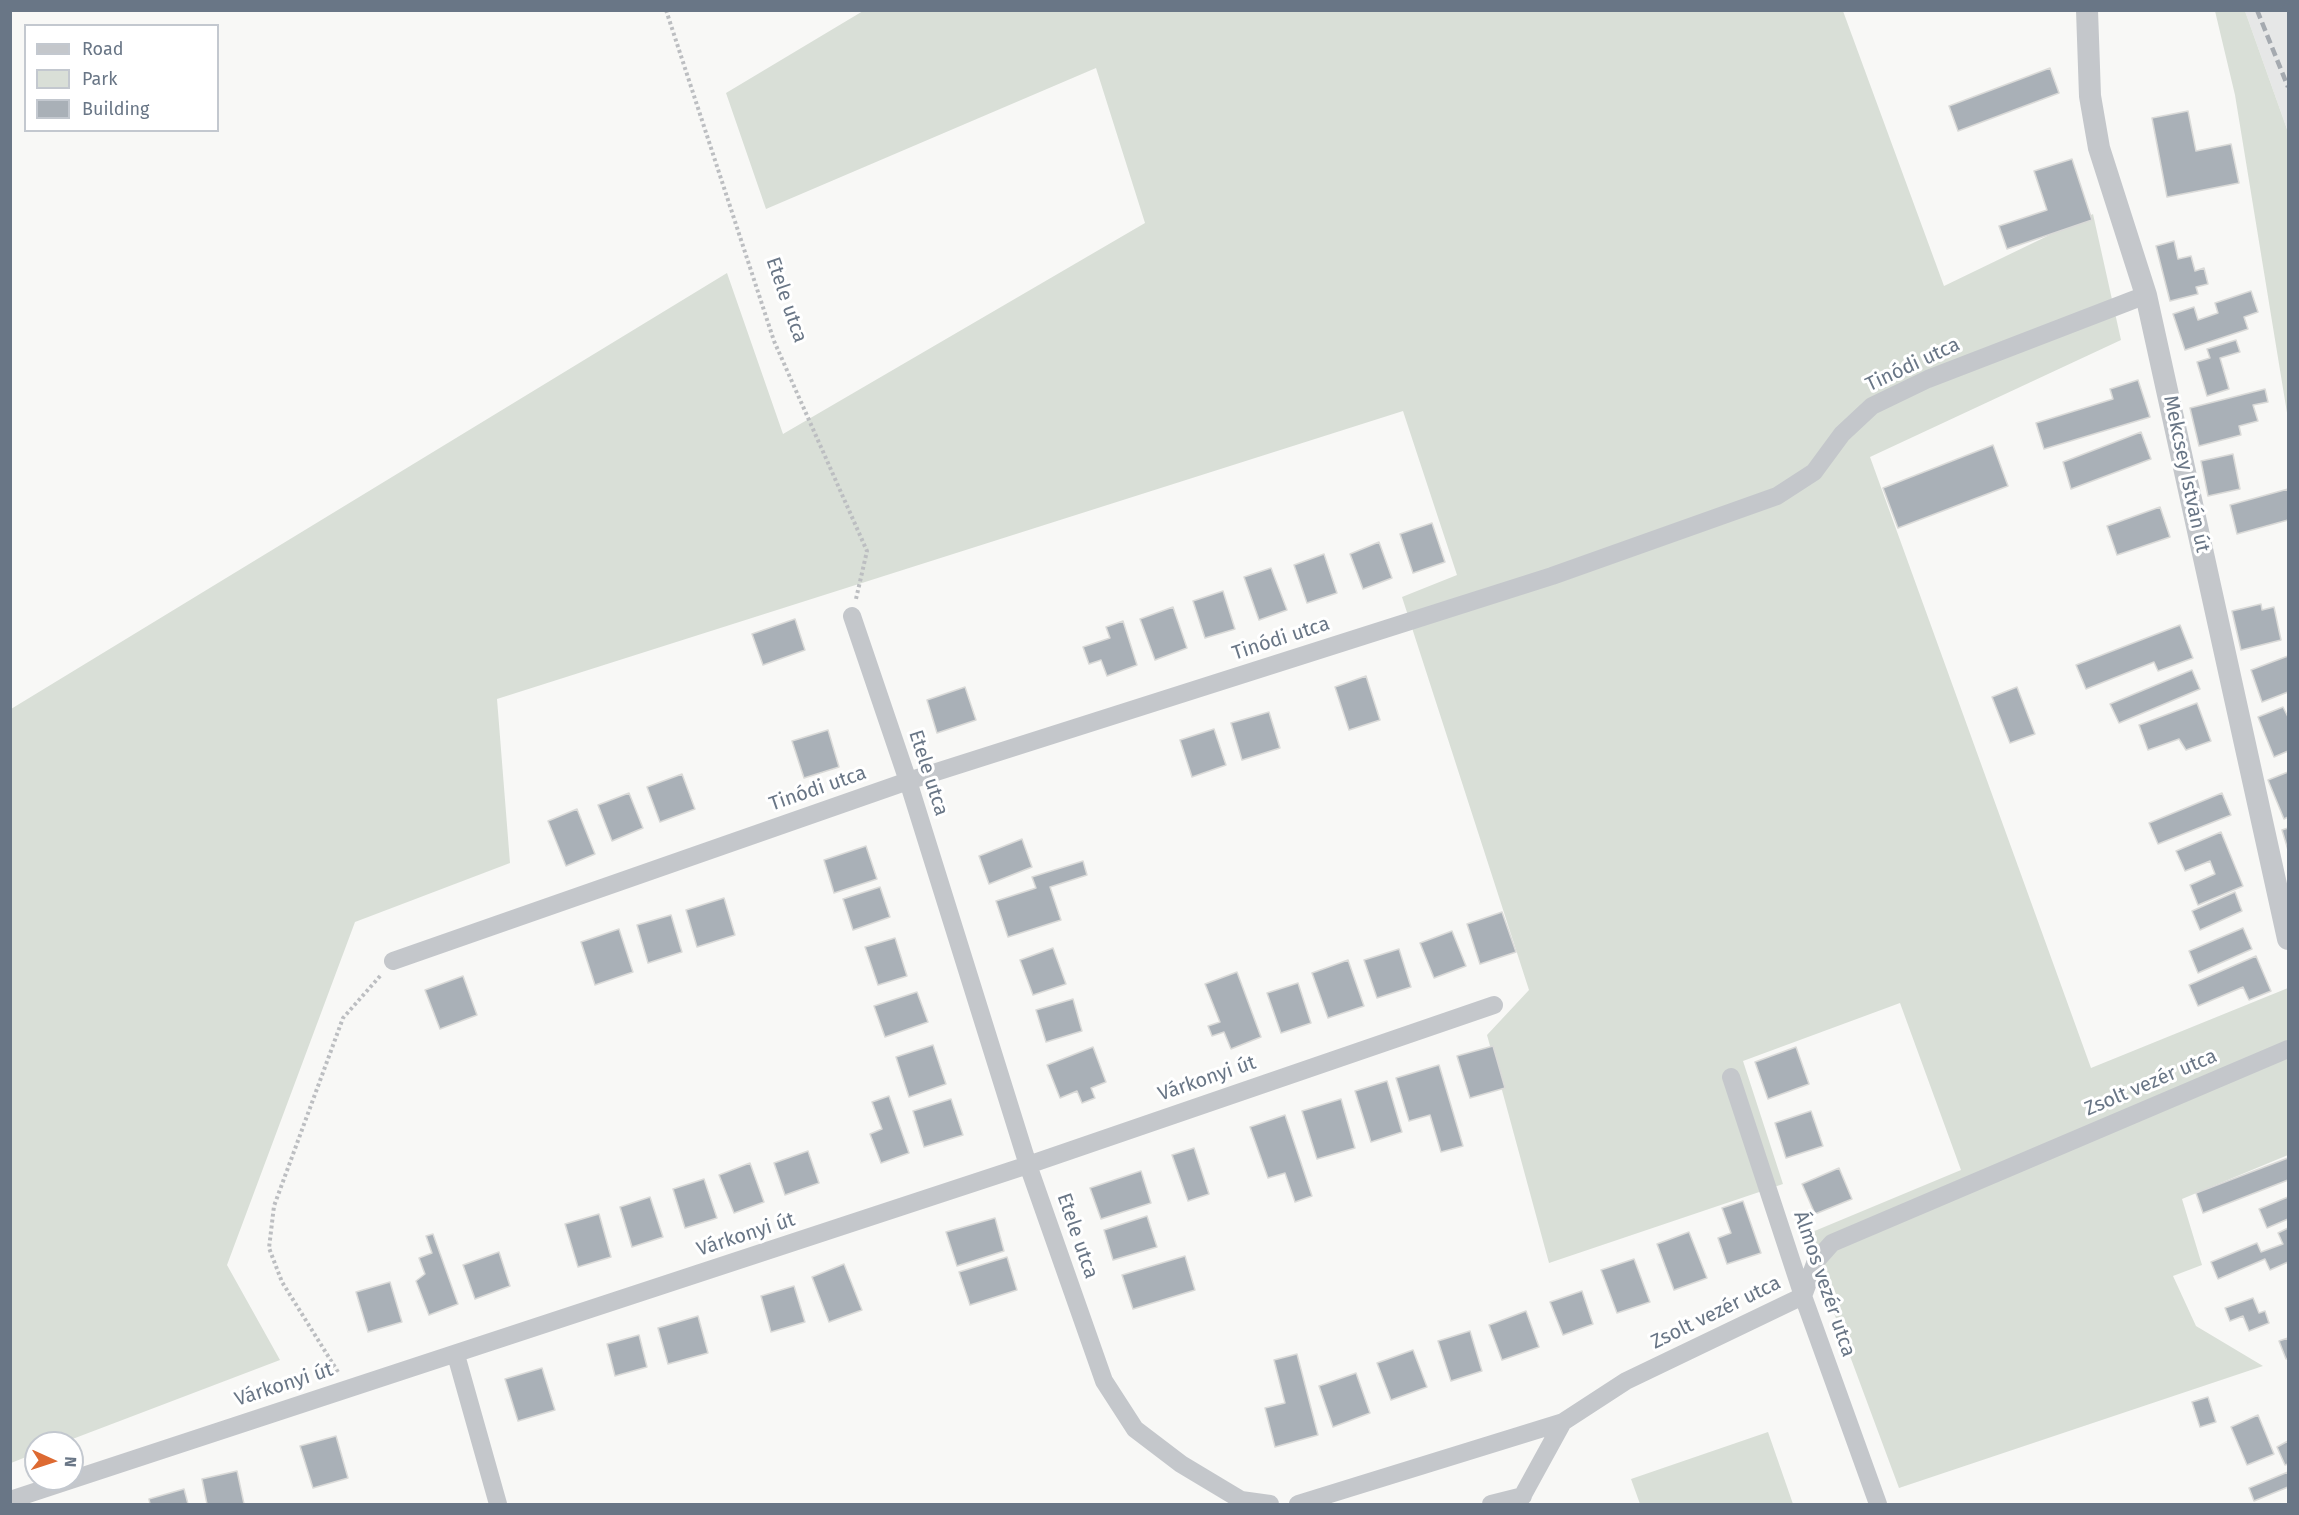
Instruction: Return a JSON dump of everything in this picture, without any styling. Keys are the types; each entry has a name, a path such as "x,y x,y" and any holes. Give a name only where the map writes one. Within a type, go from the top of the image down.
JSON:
{"street":[{"name":"Mekcsey István út","path":"2087,10 2090,96 2099,148 2146,295 2289,939"},
{"name":"Tinódi utca","path":"393,961 908,781 1540,580 1777,496 1814,472 1842,434 1872,406 1928,379 2146,295"},
{"name":"Etele utca","path":"852,616 908,781 1028,1165 1104,1381 1135,1429 1181,1464 1241,1500 1270,1504"},
{"name":"Várkonyi út","path":"10,1500 1028,1165 1494,1005"},
{"name":"Zsolt vezér utca","path":"1298,1504 1563,1422 1626,1381 1803,1296 1816,1261 1832,1244 2289,1049"},
{"name":"Álmos vezér utca","path":"1731,1077 1803,1296 1878,1504"},
{"path":"456,1355 498,1504"},
{"path":"1491,1504 1520,1500 1563,1422"}],"path":[{"name":"Etele utca","path":"666,10 774,341 867,551 852,616"},
{"path":"348,1388 282,1282 269,1248 274,1206 343,1018 393,961"}],"shaded area":[{"path":"2245,11 2288,11 2288,132"}],"green space":[{"path":"863,11 1843,11 1944,286 2093,214 2121,340 1870,457 2091,1068 2288,988 2288,1155 2182,1199 2202,1265 2173,1276 2196,1326 2263,1366 1899,1488 1805,1235 1961,1170 1900,1003 1743,1061 1783,1184 1549,1263 1487,1035 1529,990 1402,597 1457,575 1403,411 497,699 510,863 355,922 227,1265 280,1360 84,1435 84,1431 24,1431 24,1458 11,1463 11,709 727,273 783,434 1145,223 1096,68 766,209 726,93"},
{"path":"2215,11 2245,11 2288,132 2288,419 2235,95"},
{"path":"1768,1432 1793,1504 1640,1504 1631,1479"}],"building":[{"path":"2050,68 2059,93 1958,131 1949,106"},
{"path":"2188,111 2196,151 2231,144 2239,183 2167,197 2152,118"},
{"path":"2072,159 2092,220 2007,249 1999,226 2047,210 2034,171"},
{"path":"2174,241 2178,259 2191,256 2195,271 2204,268 2208,284 2196,287 2198,294 2170,301 2156,246"},
{"path":"2251,291 2258,312 2244,317 2248,329 2185,350 2173,314 2194,307 2198,320 2218,313 2215,303"},
{"path":"2236,340 2240,352 2220,358 2229,389 2207,396 2197,362 2210,358 2207,349"},
{"path":"2138,380 2150,417 2044,449 2036,423 2113,399 2110,389"},
{"path":"2265,389 2268,402 2253,405 2258,421 2239,426 2241,435 2199,446 2190,408"},
{"path":"2141,432 2151,459 2071,489 2063,462"},
{"path":"1993,445 2008,486 1898,528 1883,488"},
{"path":"2233,454 2240,489 2208,496 2201,461"},
{"path":"2288,489 2288,520 2237,534 2230,505"},
{"path":"2160,507 2170,537 2117,555 2107,526"},
{"path":"1432,523 1445,562 1413,573 1400,534"},
{"path":"1379,542 1392,578 1363,589 1350,554"},
{"path":"1324,554 1337,593 1307,603 1294,565"},
{"path":"1271,568 1287,610 1259,620 1244,577"},
{"path":"1223,591 1235,629 1205,638 1193,601"},
{"path":"2261,604 2262,610 2274,607 2281,640 2241,650 2232,611"},
{"path":"1173,607 1187,648 1155,660 1140,619"},
{"path":"795,619 805,650 763,665 752,634"},
{"path":"1123,621 1137,665 1107,676 1101,660 1089,664 1083,647 1110,638 1106,627"},
{"path":"2180,625 2193,658 2158,671 2154,662 2086,689 2076,665"},
{"path":"2288,656 2288,692 2262,702 2251,670"},
{"path":"2192,670 2200,689 2119,723 2110,704"},
{"path":"1366,676 1380,720 1349,730 1335,687"},
{"path":"965,687 976,720 937,733 927,700"},
{"path":"2017,687 2035,734 2010,743 1992,697"},
{"path":"2197,703 2211,741 2186,750 2179,739 2148,750 2139,725"},
{"path":"2283,707 2288,717 2288,751 2274,757 2258,717"},
{"path":"1269,712 1280,748 1242,760 1231,723"},
{"path":"1214,729 1226,765 1192,777 1180,740"},
{"path":"828,730 839,767 804,778 792,741"},
{"path":"2288,772 2288,817 2284,819 2268,780"},
{"path":"682,774 695,809 660,822 647,787"},
{"path":"629,793 643,828 612,841 598,805"},
{"path":"2222,793 2231,815 2158,844 2149,823"},
{"path":"577,809 595,854 566,866 548,821"},
{"path":"2288,828 2288,850 2282,830"},
{"path":"2221,832 2243,886 2198,905 2190,885 2215,874 2210,861 2185,871 2176,851"},
{"path":"1022,839 1032,867 989,884 979,856"},
{"path":"866,846 877,879 834,893 824,860"},
{"path":"1083,861 1087,875 1050,887 1061,920 1008,937 996,901 1036,888 1032,877"},
{"path":"880,887 890,917 853,930 843,899"},
{"path":"2235,892 2242,911 2200,930 2192,911"},
{"path":"724,898 735,935 697,947 686,910"},
{"path":"1502,912 1516,952 1480,964 1467,924"},
{"path":"671,915 682,952 648,963 637,925"},
{"path":"2243,928 2252,949 2198,973 2189,951"},
{"path":"619,929 633,972 595,985 581,942"},
{"path":"1452,931 1466,966 1434,978 1420,943"},
{"path":"895,938 907,976 878,985 865,947"},
{"path":"1053,948 1066,984 1033,995 1020,960"},
{"path":"1399,949 1411,987 1377,998 1364,960"},
{"path":"2256,956 2271,991 2249,1000 2243,987 2198,1006 2189,985"},
{"path":"1348,960 1364,1006 1328,1018 1312,973"},
{"path":"1237,972 1261,1037 1231,1049 1224,1032 1212,1036 1208,1026 1220,1022 1205,984"},
{"path":"463,976 477,1015 440,1029 425,990"},
{"path":"1298,983 1311,1023 1281,1033 1267,993"},
{"path":"917,992 928,1022 885,1037 874,1006"},
{"path":"1073,999 1082,1031 1046,1042 1036,1010"},
{"path":"933,1045 946,1084 909,1097 896,1057"},
{"path":"1493,1046 1505,1088 1470,1098 1457,1056"},
{"path":"1093,1047 1106,1082 1091,1088 1095,1098 1082,1103 1077,1091 1060,1098 1047,1065"},
{"path":"1796,1047 1809,1084 1768,1099 1755,1062"},
{"path":"1439,1065 1463,1146 1441,1152 1430,1115 1409,1121 1396,1078"},
{"path":"1387,1081 1402,1132 1371,1142 1355,1091"},
{"path":"889,1096 909,1153 881,1163 870,1134 882,1129 872,1102"},
{"path":"951,1099 963,1135 924,1147 913,1111"},
{"path":"1341,1099 1355,1148 1317,1159 1302,1111"},
{"path":"1811,1111 1823,1146 1786,1158 1775,1123"},
{"path":"1285,1115 1312,1196 1295,1202 1285,1173 1268,1178 1250,1127"},
{"path":"1194,1148 1209,1194 1188,1201 1172,1155"},
{"path":"808,1151 819,1183 785,1195 774,1163"},
{"path":"2288,1158 2288,1180 2203,1213 2196,1193"},
{"path":"750,1163 764,1202 734,1213 719,1175"},
{"path":"1839,1168 1852,1199 1815,1214 1802,1184"},
{"path":"1141,1171 1151,1203 1101,1219 1090,1188"},
{"path":"704,1179 717,1218 685,1228 673,1189"},
{"path":"650,1197 663,1237 632,1247 620,1207"},
{"path":"2288,1197 2288,1219 2267,1228 2259,1209"},
{"path":"1743,1201 1761,1253 1727,1264 1718,1238 1731,1233 1722,1208"},
{"path":"599,1214 611,1257 578,1267 565,1224"},
{"path":"1147,1216 1157,1247 1113,1260 1104,1230"},
{"path":"995,1218 1004,1251 957,1266 946,1232"},
{"path":"2288,1228 2288,1262 2270,1270 2265,1259 2218,1279 2211,1262 2257,1243 2261,1252 2283,1244 2278,1233"},
{"path":"1689,1232 1707,1278 1674,1290 1657,1244"},
{"path":"433,1234 458,1304 429,1315 416,1281 425,1274 419,1258 432,1253 426,1236"},
{"path":"499,1252 510,1286 475,1299 463,1265"},
{"path":"1185,1256 1195,1290 1133,1309 1122,1275"},
{"path":"1007,1257 1017,1290 970,1305 959,1272"},
{"path":"1634,1259 1650,1302 1617,1313 1601,1270"},
{"path":"844,1264 862,1310 829,1322 812,1277"},
{"path":"390,1282 402,1322 368,1332 356,1292"},
{"path":"794,1286 805,1322 771,1332 761,1296"},
{"path":"1582,1291 1593,1324 1563,1335 1550,1302"},
{"path":"2253,1298 2259,1313 2265,1311 2269,1323 2249,1331 2243,1316 2230,1321 2225,1308"},
{"path":"1526,1311 1539,1347 1502,1360 1489,1325"},
{"path":"698,1316 708,1353 668,1364 658,1328"},
{"path":"1470,1331 1482,1371 1451,1381 1438,1341"},
{"path":"639,1335 647,1367 615,1376 607,1344"},
{"path":"2288,1338 2288,1358 2286,1359 2279,1341"},
{"path":"1413,1350 1427,1387 1391,1400 1377,1363"},
{"path":"1297,1354 1318,1435 1275,1447 1265,1408 1285,1403 1274,1360"},
{"path":"542,1368 555,1410 518,1421 505,1379"},
{"path":"1356,1373 1370,1413 1333,1427 1319,1386"},
{"path":"2208,1397 2216,1422 2200,1427 2192,1402"},
{"path":"2258,1415 2274,1454 2247,1465 2231,1427"},
{"path":"336,1436 348,1478 313,1488 300,1446"},
{"path":"2288,1441 2288,1464 2285,1465 2277,1447"},
{"path":"237,1471 244,1504 207,1504 202,1479"},
{"path":"2288,1472 2288,1487 2254,1501 2249,1488"},
{"path":"184,1489 188,1504 150,1504 149,1499"}],"railway":[{"path":"2257,10 2288,87"}]}
